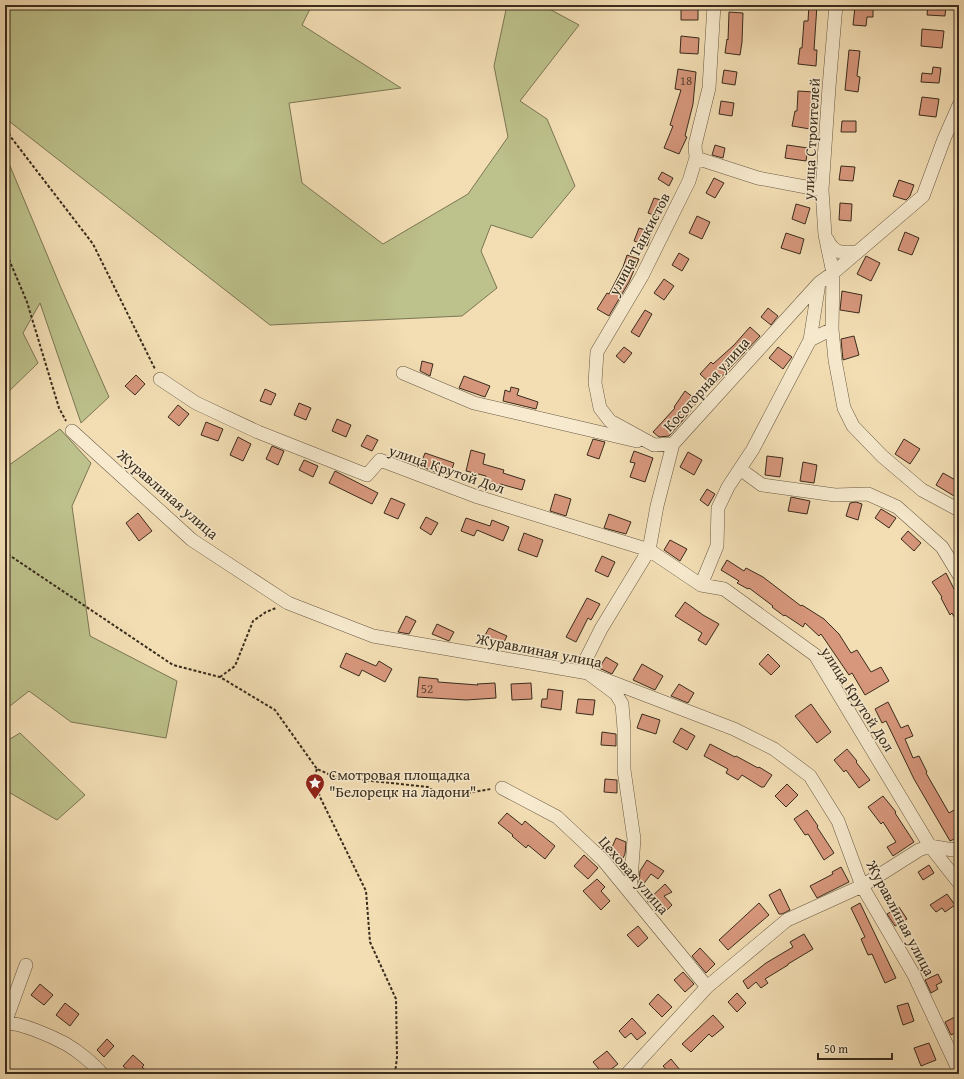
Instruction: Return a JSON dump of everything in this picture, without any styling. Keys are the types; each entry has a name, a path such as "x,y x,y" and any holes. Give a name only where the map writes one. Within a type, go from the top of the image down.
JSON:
{"street":[{"name":"улица Танкистов","path":"654,445 610,421 600,408 595,383 597,352 642,276 689,181 696,158 695,145 709,88 714,5"},
{"name":"улица Строителей","path":"832,329 833,274 825,235 822,190 828,87 836,5"},
{"name":"Косогорная улица","path":"649,550 657,506 673,444 819,283 833,274 923,196 944,139 959,105"},
{"path":"696,158 758,178 822,190"},
{"path":"825,235 830,246 836,251 844,253 857,252"},
{"path":"701,585 717,546 718,508 728,487 756,443 810,340 819,283"},
{"path":"810,340 832,329 835,360 844,408 853,426 882,456 922,490 959,510"},
{"name":"Косогорная улица","path":"403,373 474,403 654,445"},
{"name":"улица Крутой Дол","path":"160,379 196,404 258,432 367,475 380,460 476,496 649,550 701,585 724,589 815,655 930,846 959,884"},
{"name":"Журавлиная улица","path":"72,431 192,540 288,603 373,636 588,673 734,728 774,749 810,776 838,821 862,886 914,975 959,1071"},
{"path":"654,445 673,444"},
{"path":"740,469 762,485 835,495 868,494 897,507 942,547 959,575"},
{"path":"630,893 634,839 624,770 624,729 622,704 616,694 588,673 587,657 601,629 649,550"},
{"name":"Цеховая улица","path":"502,788 557,817 603,860 707,987"},
{"path":"628,1074 707,987 787,920 862,886 919,850 930,846 953,850 959,848"},
{"path":"26,965 5,1022 12,1022 29,1028 67,1044 96,1066 102,1074"}],"path":[{"path":"5,124 10,136 93,244 160,379"},
{"path":"5,250 27,302 59,408 72,431"},
{"path":"5,550 9,555 173,665 220,677 275,710 317,769 335,777 428,787 444,796 502,788"},
{"path":"220,677 235,666 253,621 266,612 288,603"},
{"path":"317,769 314,777 320,797 366,891 370,942 396,998 397,1057 395,1074"}],"green space":[{"path":"5,5 312,5 302,25 401,88 289,103 302,183 383,244 468,194 508,137 494,66 507,5 542,5 579,25 520,101 547,119 575,186 532,238 491,225 481,251 497,288 462,316 270,325 5,118"},
{"path":"5,154 61,288 109,397 81,423 40,303 23,333 38,363 5,395"},
{"path":"60,429 91,463 72,506 90,636 177,681 166,738 71,722 29,691 5,710 5,468"},
{"path":"20,733 85,795 57,820 5,790 5,742"}],"building":[{"path":"681,5 698,5 698,20 681,20"},
{"path":"809,5 817,5 814,50 817,50 816,66 798,64 800,48 802,48 804,21 808,21"},
{"path":"928,5 946,5 945,16 927,15"},
{"path":"855,7 873,8 873,17 867,17 866,26 853,25"},
{"path":"729,12 743,13 740,55 725,53 727,39 728,40"},
{"path":"922,29 944,31 942,48 921,46"},
{"path":"681,36 699,38 698,54 680,53"},
{"path":"849,50 860,51 857,76 860,77 858,92 845,90"},
{"path":"933,67 941,68 939,83 921,82 922,73 932,74"},
{"path":"678,69 696,72 693,104 685,136 687,137 679,154 664,148 673,126 670,125 681,90 675,89"},
{"path":"724,70 737,72 735,85 722,83"},
{"path":"798,91 814,92 810,129 792,126 795,111 797,111"},
{"path":"922,97 939,99 936,117 919,115"},
{"path":"721,101 734,103 732,116 719,114"},
{"path":"842,121 856,121 856,132 841,132"},
{"path":"715,145 725,148 723,158 712,155"},
{"path":"787,145 808,148 806,161 785,158"},
{"path":"841,166 855,167 853,181 839,180"},
{"path":"662,172 673,178 669,186 658,179"},
{"path":"714,178 724,183 715,198 706,193"},
{"path":"899,180 914,185 910,196 906,200 893,196"},
{"path":"654,198 664,201 659,217 648,213"},
{"path":"840,203 852,204 851,221 839,220"},
{"path":"796,204 810,208 805,224 792,219"},
{"path":"697,216 710,222 702,239 689,233"},
{"path":"639,228 652,232 647,246 634,241"},
{"path":"905,232 919,238 912,255 898,250"},
{"path":"786,233 804,239 800,254 781,248"},
{"path":"679,253 689,259 682,271 672,265"},
{"path":"627,255 639,259 629,282 609,316 597,309 607,293 609,294 623,267"},
{"path":"866,256 880,263 871,281 857,274"},
{"path":"664,279 674,286 664,300 654,293"},
{"path":"842,291 862,295 859,313 840,310"},
{"path":"768,308 778,316 771,325 761,317"},
{"path":"645,310 652,314 639,337 631,332"},
{"path":"750,327 760,336 713,386 700,374 711,362 713,364 734,345"},
{"path":"854,336 859,355 843,360 841,339"},
{"path":"624,347 632,353 624,363 616,356"},
{"path":"778,347 792,357 783,369 769,358"},
{"path":"422,361 433,364 430,376 420,371"},
{"path":"136,375 145,384 135,395 125,386"},
{"path":"464,376 490,386 485,397 459,388"},
{"path":"511,387 519,389 517,395 538,402 536,409 503,401 505,390 510,392"},
{"path":"265,389 276,394 271,405 260,401"},
{"path":"685,391 698,401 669,436 659,437 653,432 675,408 674,407"},
{"path":"299,403 311,408 306,420 294,415"},
{"path":"178,405 189,414 179,426 168,417"},
{"path":"337,419 351,425 346,437 332,431"},
{"path":"206,422 223,429 218,441 201,435"},
{"path":"367,435 378,440 372,451 361,446"},
{"path":"238,437 251,444 243,461 230,455"},
{"path":"593,439 605,442 599,459 587,455"},
{"path":"904,439 920,449 910,464 895,454"},
{"path":"272,446 284,451 278,465 266,459"},
{"path":"471,450 485,454 483,464 504,470 503,473 525,480 522,490 500,484 499,488 483,484 486,476 466,471"},
{"path":"634,451 653,458 645,482 630,477 635,463 630,462"},
{"path":"688,452 702,460 694,475 680,467"},
{"path":"425,453 454,463 450,475 436,470 435,472 420,466"},
{"path":"767,456 783,458 780,477 765,475"},
{"path":"304,460 318,466 313,477 299,470"},
{"path":"803,462 817,465 814,483 800,481"},
{"path":"335,471 378,493 372,504 329,483"},
{"path":"943,473 959,482 959,499 936,485"},
{"path":"707,489 715,494 708,506 700,500"},
{"path":"555,494 571,499 566,516 550,511"},
{"path":"791,497 810,501 807,514 788,511"},
{"path":"391,498 405,504 398,519 384,513"},
{"path":"856,502 862,504 858,520 846,516 850,503"},
{"path":"881,509 896,518 889,528 875,518"},
{"path":"138,513 152,531 139,541 126,523"},
{"path":"609,514 631,522 626,534 604,528"},
{"path":"426,517 438,523 431,535 420,528"},
{"path":"466,518 490,526 492,520 509,527 503,541 477,530 474,536 461,531"},
{"path":"908,531 921,543 914,551 901,539"},
{"path":"524,533 543,540 537,557 518,550"},
{"path":"670,540 687,549 680,561 664,550"},
{"path":"602,556 615,562 608,577 595,571"},
{"path":"727,560 744,571 746,568 763,577 801,606 802,605 824,619 839,634 851,653 857,650 871,672 881,667 889,681 865,695 852,673 849,675 821,634 819,636 805,623 803,627 785,615 784,616 749,588 748,589 737,583 739,581 721,570"},
{"path":"946,573 959,599 959,626 952,613 950,615 941,598 942,597 932,582"},
{"path":"587,598 600,604 591,620 588,618 576,642 566,637"},
{"path":"685,602 719,624 706,645 698,640 702,633 675,616"},
{"path":"406,616 416,621 409,634 398,632"},
{"path":"437,624 454,632 449,641 432,634"},
{"path":"489,628 507,636 502,646 484,637"},
{"path":"346,653 376,666 379,661 392,669 385,682 362,670 359,676 340,667"},
{"path":"768,654 780,666 771,675 759,664"},
{"path":"606,657 618,664 612,674 599,668"},
{"path":"642,664 663,676 655,690 633,680"},
{"path":"419,677 438,679 438,682 478,685 477,684 495,683 496,698 466,700 417,697"},
{"path":"531,683 532,699 512,700 511,684"},
{"path":"679,684 694,693 688,703 671,696"},
{"path":"548,689 563,691 561,710 541,707 542,699 547,699"},
{"path":"578,699 595,700 593,715 576,713"},
{"path":"888,702 901,728 908,725 913,736 905,739 913,758 919,756 927,772 926,773 949,813 954,810 959,819 959,837 950,841 914,779 886,721 882,723 875,709"},
{"path":"811,704 831,732 817,743 795,716"},
{"path":"642,714 660,720 656,734 637,728"},
{"path":"681,728 695,736 687,750 673,742"},
{"path":"602,732 616,734 616,746 601,745"},
{"path":"710,744 758,768 759,767 772,775 764,787 761,787 742,775 738,780 726,773 728,769 704,756"},
{"path":"847,749 870,780 859,788 846,770 844,772 834,760"},
{"path":"605,779 617,780 617,793 604,792"},
{"path":"787,784 798,795 786,807 775,796"},
{"path":"883,796 896,812 895,813 914,842 893,856 887,847 896,842 883,822 881,824 868,807"},
{"path":"807,810 834,853 824,860 808,834 805,835 794,819"},
{"path":"507,813 522,825 525,821 555,846 545,859 528,845 526,848 498,823"},
{"path":"616,838 626,842 625,854 623,858 610,852"},
{"path":"584,855 598,868 588,879 574,866"},
{"path":"647,860 664,871 658,879 651,874 642,886 639,883 640,871"},
{"path":"929,865 934,873 923,880 918,872"},
{"path":"841,867 849,882 817,898 810,886 833,874 832,872"},
{"path":"597,879 605,887 601,891 610,901 601,910 583,891"},
{"path":"665,884 672,892 664,896 672,905 665,912 655,900 649,903 647,901"},
{"path":"780,889 790,910 782,914 779,914 769,895"},
{"path":"947,894 955,905 945,912 942,908 936,912 930,905"},
{"path":"759,903 769,915 728,950 719,940"},
{"path":"860,903 896,978 885,983 872,954 868,955 861,939 865,937 851,908"},
{"path":"899,907 907,919 895,926 887,914"},
{"path":"638,926 648,938 638,947 627,935"},
{"path":"804,934 813,949 765,979 768,983 761,988 756,982 748,989 743,981 766,963 793,947 790,942"},
{"path":"700,948 715,964 706,973 692,956"},
{"path":"683,972 694,984 685,992 674,980"},
{"path":"938,974 942,982 936,985 938,989 931,993 925,980"},
{"path":"40,984 53,995 44,1005 31,995"},
{"path":"737,993 746,1003 737,1012 728,1002"},
{"path":"658,994 672,1007 662,1017 649,1004"},
{"path":"65,1003 79,1014 70,1026 56,1015"},
{"path":"908,1003 914,1021 903,1025 897,1006"},
{"path":"713,1015 724,1027 712,1037 709,1034 691,1052 682,1044"},
{"path":"959,1015 959,1031 951,1035 945,1022"},
{"path":"632,1018 646,1033 637,1040 631,1033 625,1038 619,1031"},
{"path":"107,1039 114,1046 104,1057 97,1050"},
{"path":"929,1043 936,1060 921,1066 914,1048"},
{"path":"607,1051 618,1064 603,1074 593,1062"},
{"path":"133,1055 144,1065 142,1067 150,1074 132,1074 123,1066"},
{"path":"671,1059 680,1070 676,1074 670,1074 663,1066"}],"place":[{"name":"Смотровая площадка \"Белорецк на ладони\"","path":"315,800"}]}
